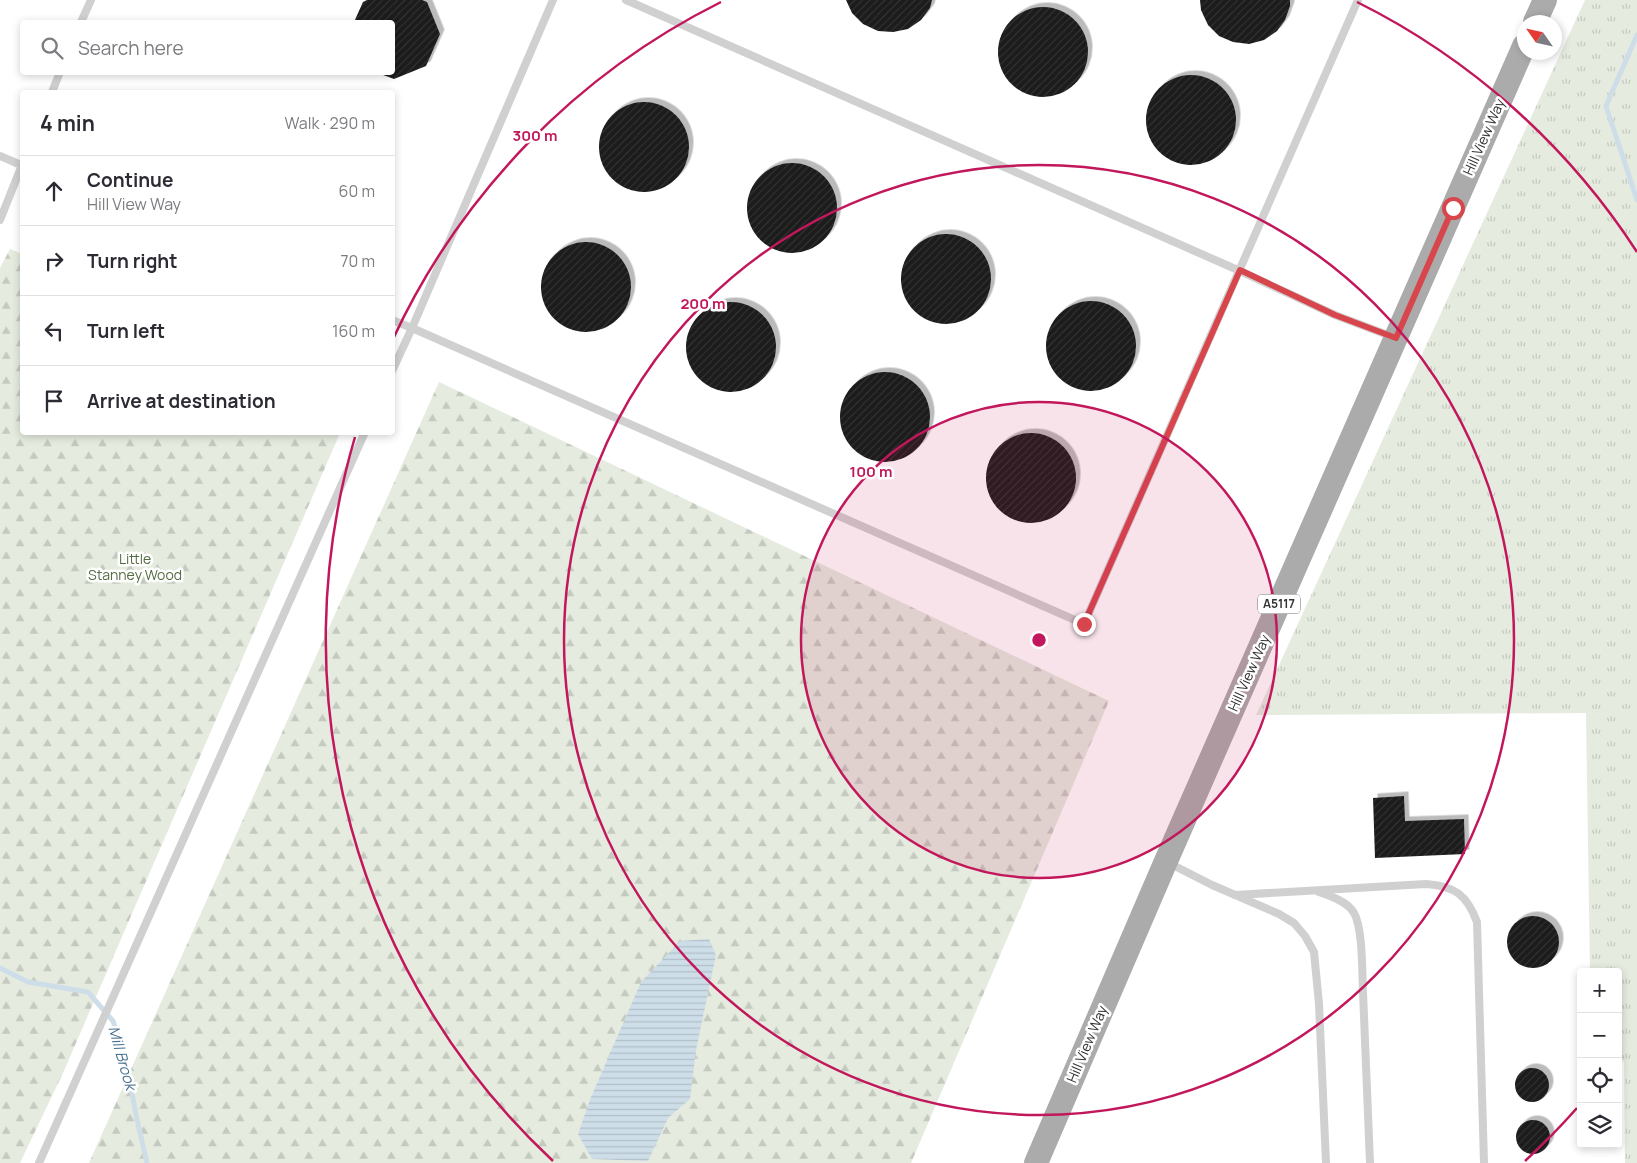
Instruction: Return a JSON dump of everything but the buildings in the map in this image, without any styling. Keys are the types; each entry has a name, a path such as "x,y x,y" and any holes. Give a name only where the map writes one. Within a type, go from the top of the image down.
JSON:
{"main road":[{"path":"1538,15 1545,0"},
{"name":"Hill View Way","path":"1036,1163 1166,861 1518,60"}],"lane":[{"path":"82,20 91,0"},
{"path":"395,365 553,0"},
{"path":"626,0 1240,270 1335,315 1396,338"},
{"path":"395,321 1084,624 1358,0"},
{"path":"53,90 59,75"},
{"path":"0,156 20,166"},
{"path":"0,220 20,172"},
{"path":"38,1163 364,435"},
{"path":"1166,861 1279,914 1294,923 1305,936 1314,952 1319,1004 1326,1163"},
{"path":"1235,895 1426,884 1442,885 1465,899 1477,922 1484,1163"},
{"path":"1315,890 1341,901 1353,911 1358,921 1370,1163"}],"green space":[{"path":"1585,0 1637,0 1637,1163 1625,1163 1622,968 1590,968 1586,713 1256,715 1557,60 1562,60 1562,50"},
{"name":"Little Stanney Wood","path":"10,249 20,253 20,435 339,435 63,1073 20,1163 0,1163 0,268"},
{"path":"439,382 1109,701 911,1163 89,1163"}],"shaded area":[{"path":"709,939 716,955 696,1050 690,1099 668,1118 648,1161 592,1159 578,1134 591,1097 641,982 680,941"}],"waterway":[{"path":"1637,35 1606,106 1637,200"},
{"name":"Mill Brook","path":"0,968 28,982 88,992 113,1021 126,1062 147,1163"}],"route":[{"path":"1084,624 1240,270 1335,315 1396,338 1453,208"}]}
